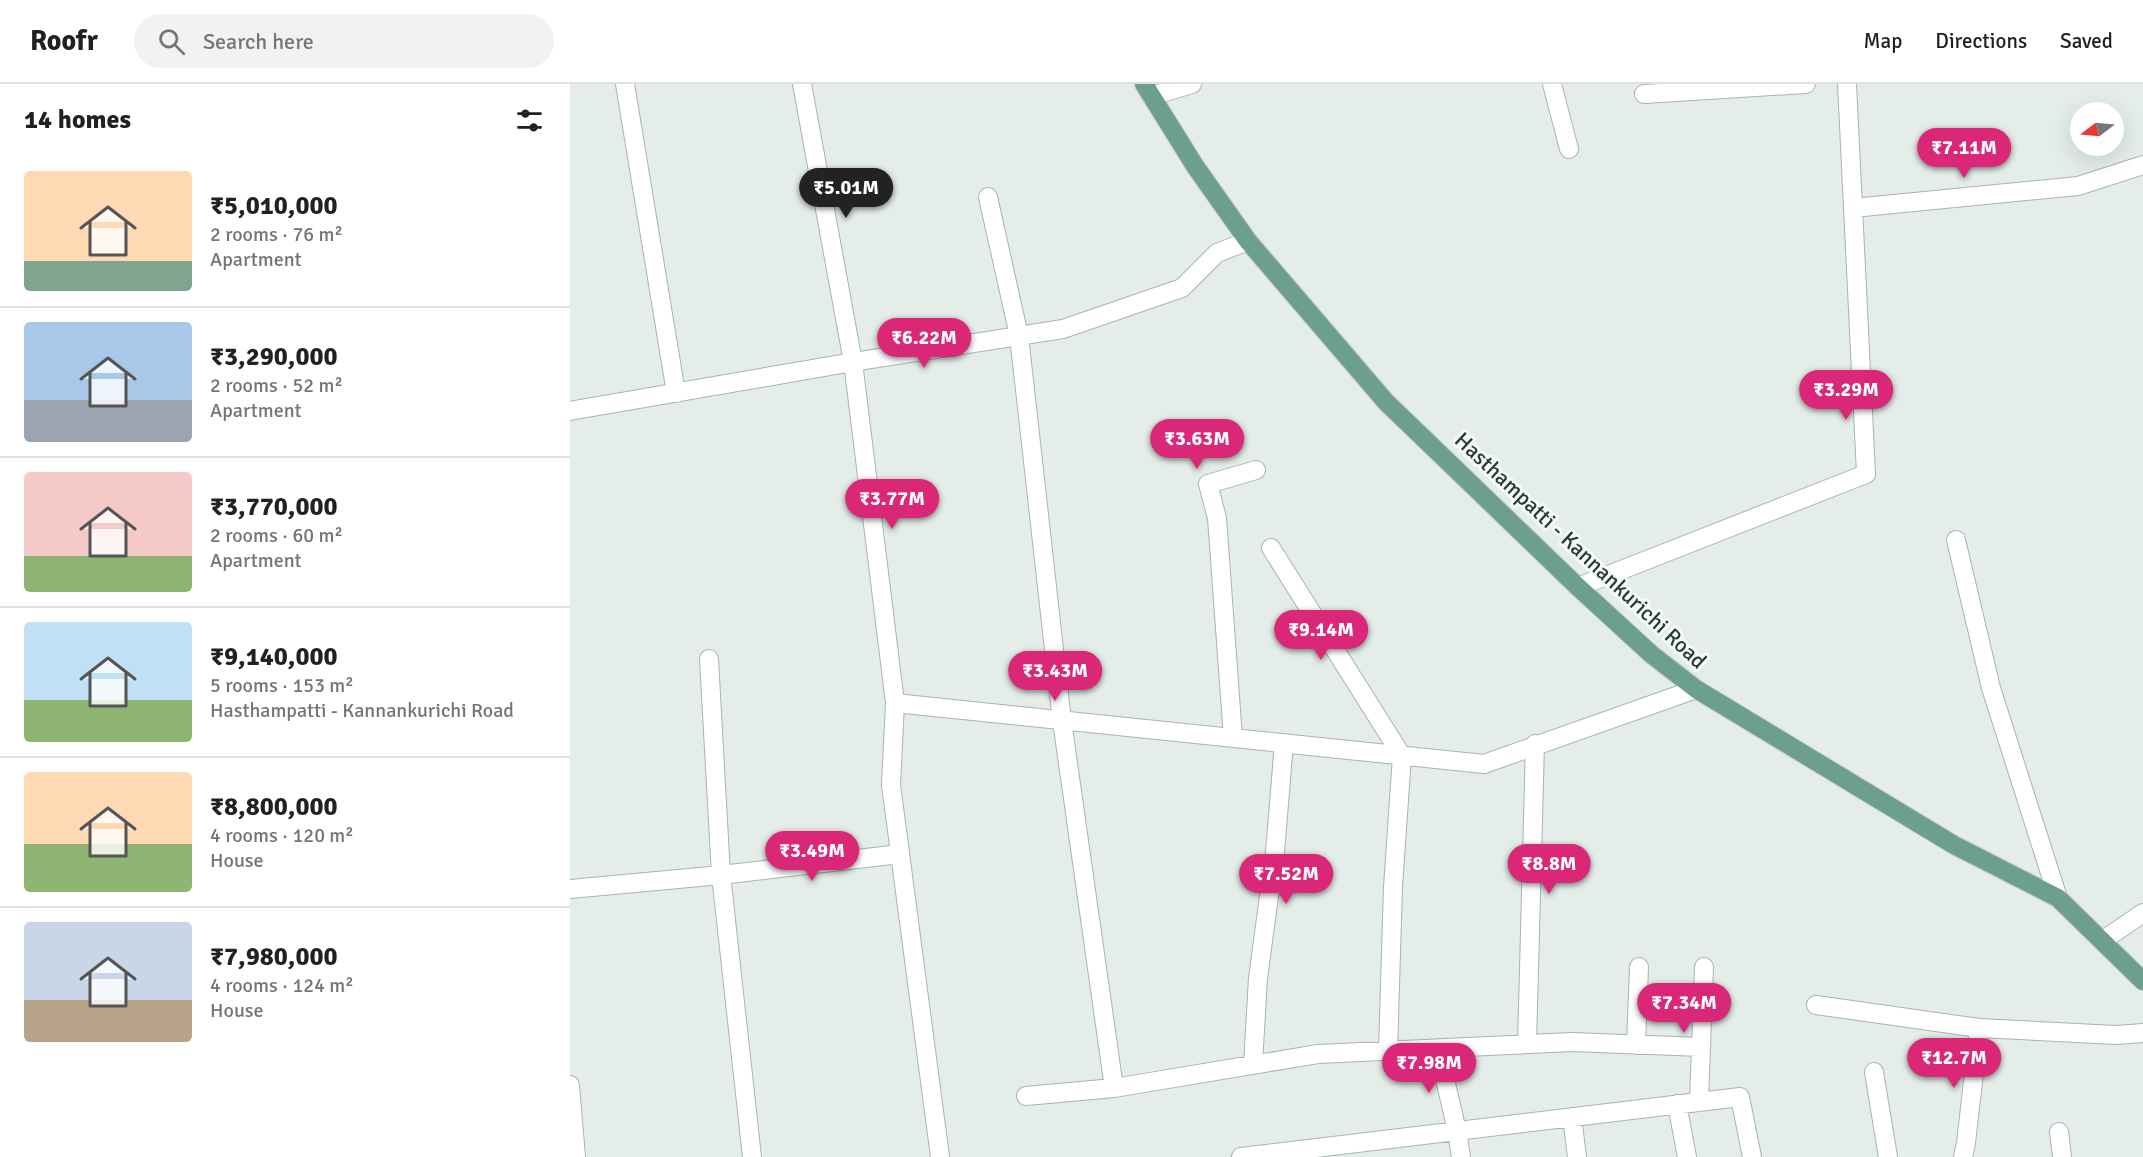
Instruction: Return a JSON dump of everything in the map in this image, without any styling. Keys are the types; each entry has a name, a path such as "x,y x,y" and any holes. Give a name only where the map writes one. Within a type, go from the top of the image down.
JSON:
{"main road":[{"name":"Hasthampatti - Kannankurichi Road","path":"1147,90 1195,166 1248,241 1386,402 1651,654 1696,689 1954,845 2058,897 2143,981"}],"street":[{"path":"625,84 676,393"},
{"path":"802,84 854,362 894,703 891,785 940,1157"},
{"path":"1147,90 1192,84"},
{"path":"1552,84 1569,149"},
{"path":"1644,94 1806,84"},
{"path":"1578,587 1866,474 1847,84"},
{"path":"1854,208 2078,186 2143,165"},
{"path":"988,197 1019,336 1062,721 1114,1088"},
{"path":"570,411 1063,329 1182,288 1217,253 1248,241"},
{"path":"1233,738 1217,518 1208,484 1256,470"},
{"path":"1956,540 1991,687 2058,897"},
{"path":"1271,548 1402,756 1392,887 1388,1051"},
{"path":"709,659 721,875 752,1157"},
{"path":"894,703 1484,764 1535,744 1696,689"},
{"path":"1253,1065 1258,978 1275,852 1284,743"},
{"path":"1527,1044 1535,744"},
{"path":"570,889 721,875 900,854"},
{"path":"2102,940 2143,913"},
{"path":"1636,1045 1639,967"},
{"path":"1699,1102 1704,967"},
{"path":"1816,1005 1979,1028 2116,1035 2143,1033"},
{"path":"1963,1157 1979,1028"},
{"path":"1026,1096 1114,1088 1318,1054 1572,1042 1701,1047"},
{"path":"1438,1049 1461,1157"},
{"path":"1874,1072 1888,1157"},
{"path":"570,1085 576,1157"},
{"path":"1248,1157 1344,1151 1457,1131 1740,1097 1752,1157"},
{"path":"1677,1104 1687,1157"},
{"path":"1572,1117 1577,1157"},
{"path":"2060,1132 2062,1157"}]}
